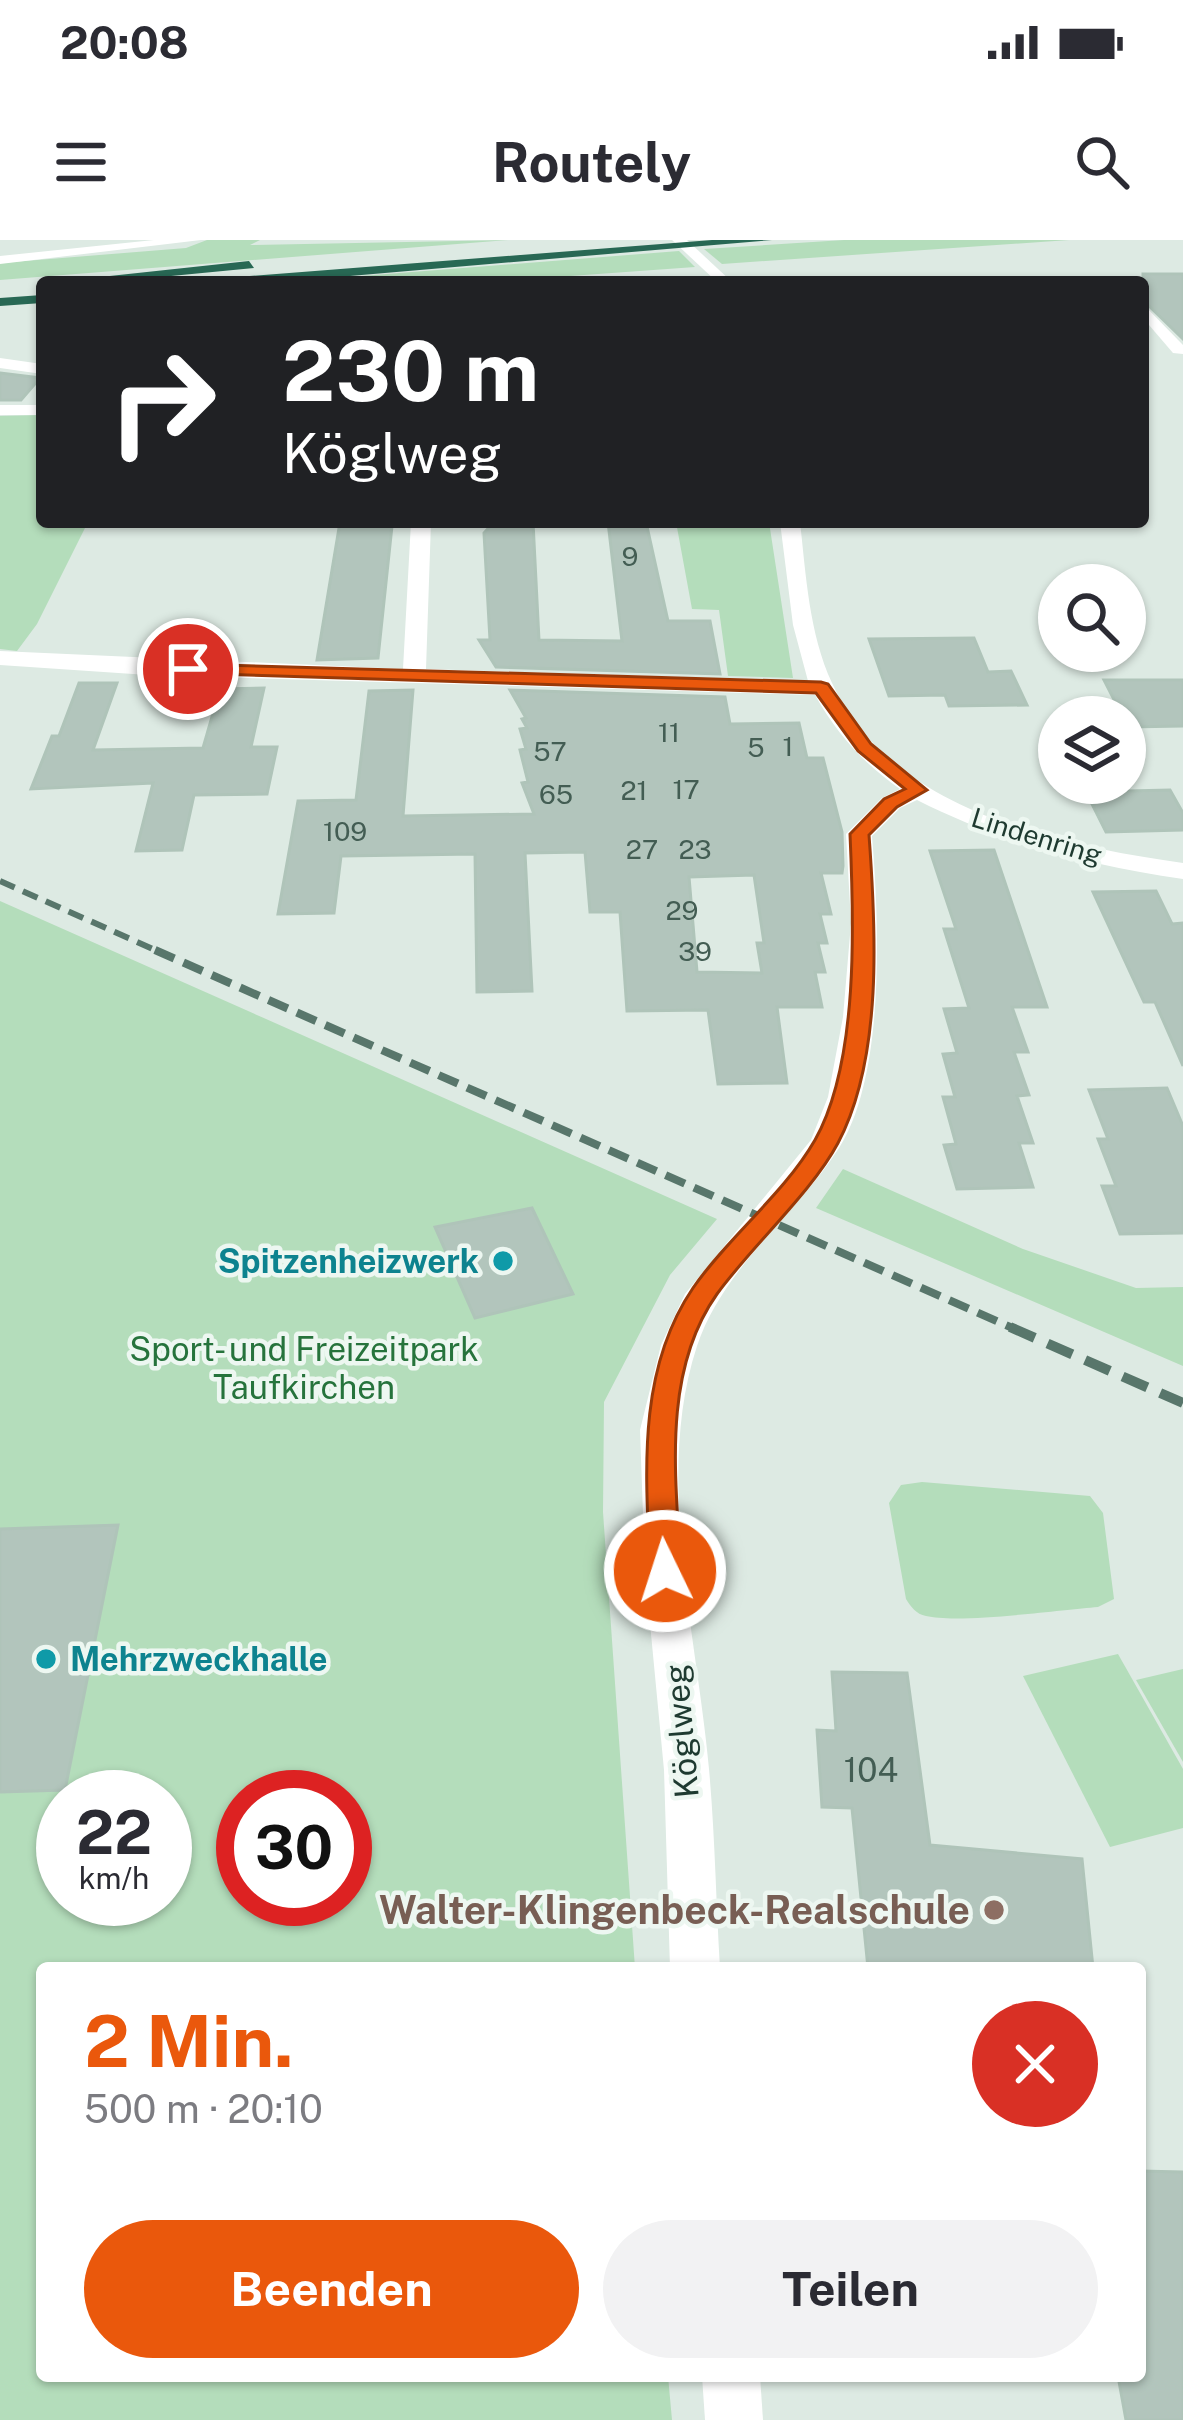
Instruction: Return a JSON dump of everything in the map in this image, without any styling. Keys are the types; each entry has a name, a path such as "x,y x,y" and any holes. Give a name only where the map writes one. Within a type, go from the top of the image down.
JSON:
{"highway":[{"path":"135,276 576,240"},
{"path":"300,276 764,240"},
{"path":"0,287 36,284"},
{"path":"0,302 36,299"}],"street":[{"path":"47,256 62,240"},
{"path":"0,260 194,240"},
{"path":"679,240 718,276"},
{"path":"1149,317 1174,350"},
{"path":"0,363 36,368"},
{"path":"0,410 36,410"},
{"path":"414,676 421,528"},
{"name":"Lindenring","path":"791,528 808,645 821,688 865,748 949,808 1040,842 1183,871"},
{"path":"0,658 821,688"},
{"name":"Köglweg","path":"694,1962 687,1770 665,1571 659,1430 679,1345 703,1294 826,1143 844,1096 858,1017 865,923 860,834 891,803 918,790"},
{"path":"731,2382 734,2420"}],"green space":[{"path":"207,240 260,240 250,245 508,240 0,280 0,263 186,248"},
{"path":"844,240 1069,240 722,264 704,249"},
{"path":"679,251 695,267 571,276 362,276"},
{"path":"36,415 36,528 85,528 37,624 17,651 0,649 0,416"},
{"path":"677,528 770,528 793,678 728,676 719,610 692,609"},
{"name":"Sport- und Freizeitpark Taufkirchen","path":"0,901 717,1219 670,1275 604,1402 603,1512 635,1962 36,1962 36,2382 669,2382 672,2420 0,2420"},
{"path":"843,1169 1023,1249 1136,1288 1183,1287 1183,1366 816,1208"},
{"path":"922,1482 1090,1496 1103,1513 1114,1599 1098,1607 1010,1616 919,1614 906,1599 889,1503 901,1485"},
{"path":"1118,1654 1183,1769 1183,1828 1110,1847 1023,1676"},
{"path":"1183,1669 1183,1762 1136,1680"}],"building":[{"path":"1183,274 1183,339 1149,306 1149,276 1143,276"},
{"path":"0,373 36,378 21,400 0,400"},
{"path":"339,528 392,528 378,658 317,660"},
{"path":"489,528 533,528 539,640 622,641 609,528 647,528 668,621 710,621 720,674 496,667 479,640 490,640 484,533"},
{"path":"974,638 988,672 1011,671 1027,705 949,706 945,695 889,696 869,639"},
{"path":"1104,680 1183,680 1183,726 1146,727 1146,696 1112,696"},
{"path":"79,683 117,683 93,750 203,748 220,689 264,688 251,747 277,747 267,794 194,795 182,850 136,851 153,783 31,789 52,736 59,736"},
{"path":"413,690 403,816 534,814 522,783 528,782 520,750 526,749 520,729 527,728 522,719 526,718 510,690 725,697 730,724 799,723 807,758 823,758 842,832 843,866 842,873 821,873 831,914 820,914 827,943 818,943 825,972 815,972 822,1007 777,1007 787,1083 718,1084 708,1010 627,1011 620,912 590,912 585,852 525,853 532,991 477,992 475,854 341,856 334,913 278,914 298,801 356,800 369,691","holes":["754,875 764,943 757,943 762,973 697,972 689,877"]},
{"path":"1170,790 1183,813 1183,830 1106,832 1092,804 1146,804 1146,791"},
{"path":"994,850 1047,1007 1012,1007 1028,1052 1014,1052 1029,1095 1017,1096 1033,1143 1019,1143 1033,1187 957,1189 944,1145 956,1144 943,1097 955,1097 943,1054 957,1053 944,1009 969,1008 944,929 956,929 930,851"},
{"path":"1156,891 1172,924 1183,923 1183,1066 1155,1002 1144,1002 1093,892"},
{"path":"1167,1088 1183,1126 1183,1233 1120,1234 1102,1186 1116,1186 1098,1139 1108,1139 1089,1090"},
{"name":"Spitzenheizwerk","path":"532,1208 573,1294 475,1318 435,1227"},
{"name":"Mehrzweckhalle","path":"118,1525 69,1770 36,1770 36,1791 0,1792 0,1529"},
{"path":"832,1672 907,1673 930,1845 1082,1859 1092,1962 867,1962 852,1808 822,1807 817,1730 836,1731"},
{"path":"1146,2171 1183,2172 1183,2420 1126,2420 1119,2382 1146,2382"}],"railway":[{"path":"0,881 162,953"},
{"path":"155,950 1017,1330"},
{"path":"1010,1327 1183,1403"}],"place":[{"name":"Spitzenheizwerk","path":"503,1261"},
{"name":"Mehrzweckhalle","path":"46,1659"},
{"name":"Walter-Klingenbeck-Realschule","path":"994,1910"}],"route":[{"path":"188,669 821,688 865,748 918,790 891,803 860,834 865,923 858,1017 844,1096 826,1143 703,1294 679,1345 659,1430 665,1571"}]}
